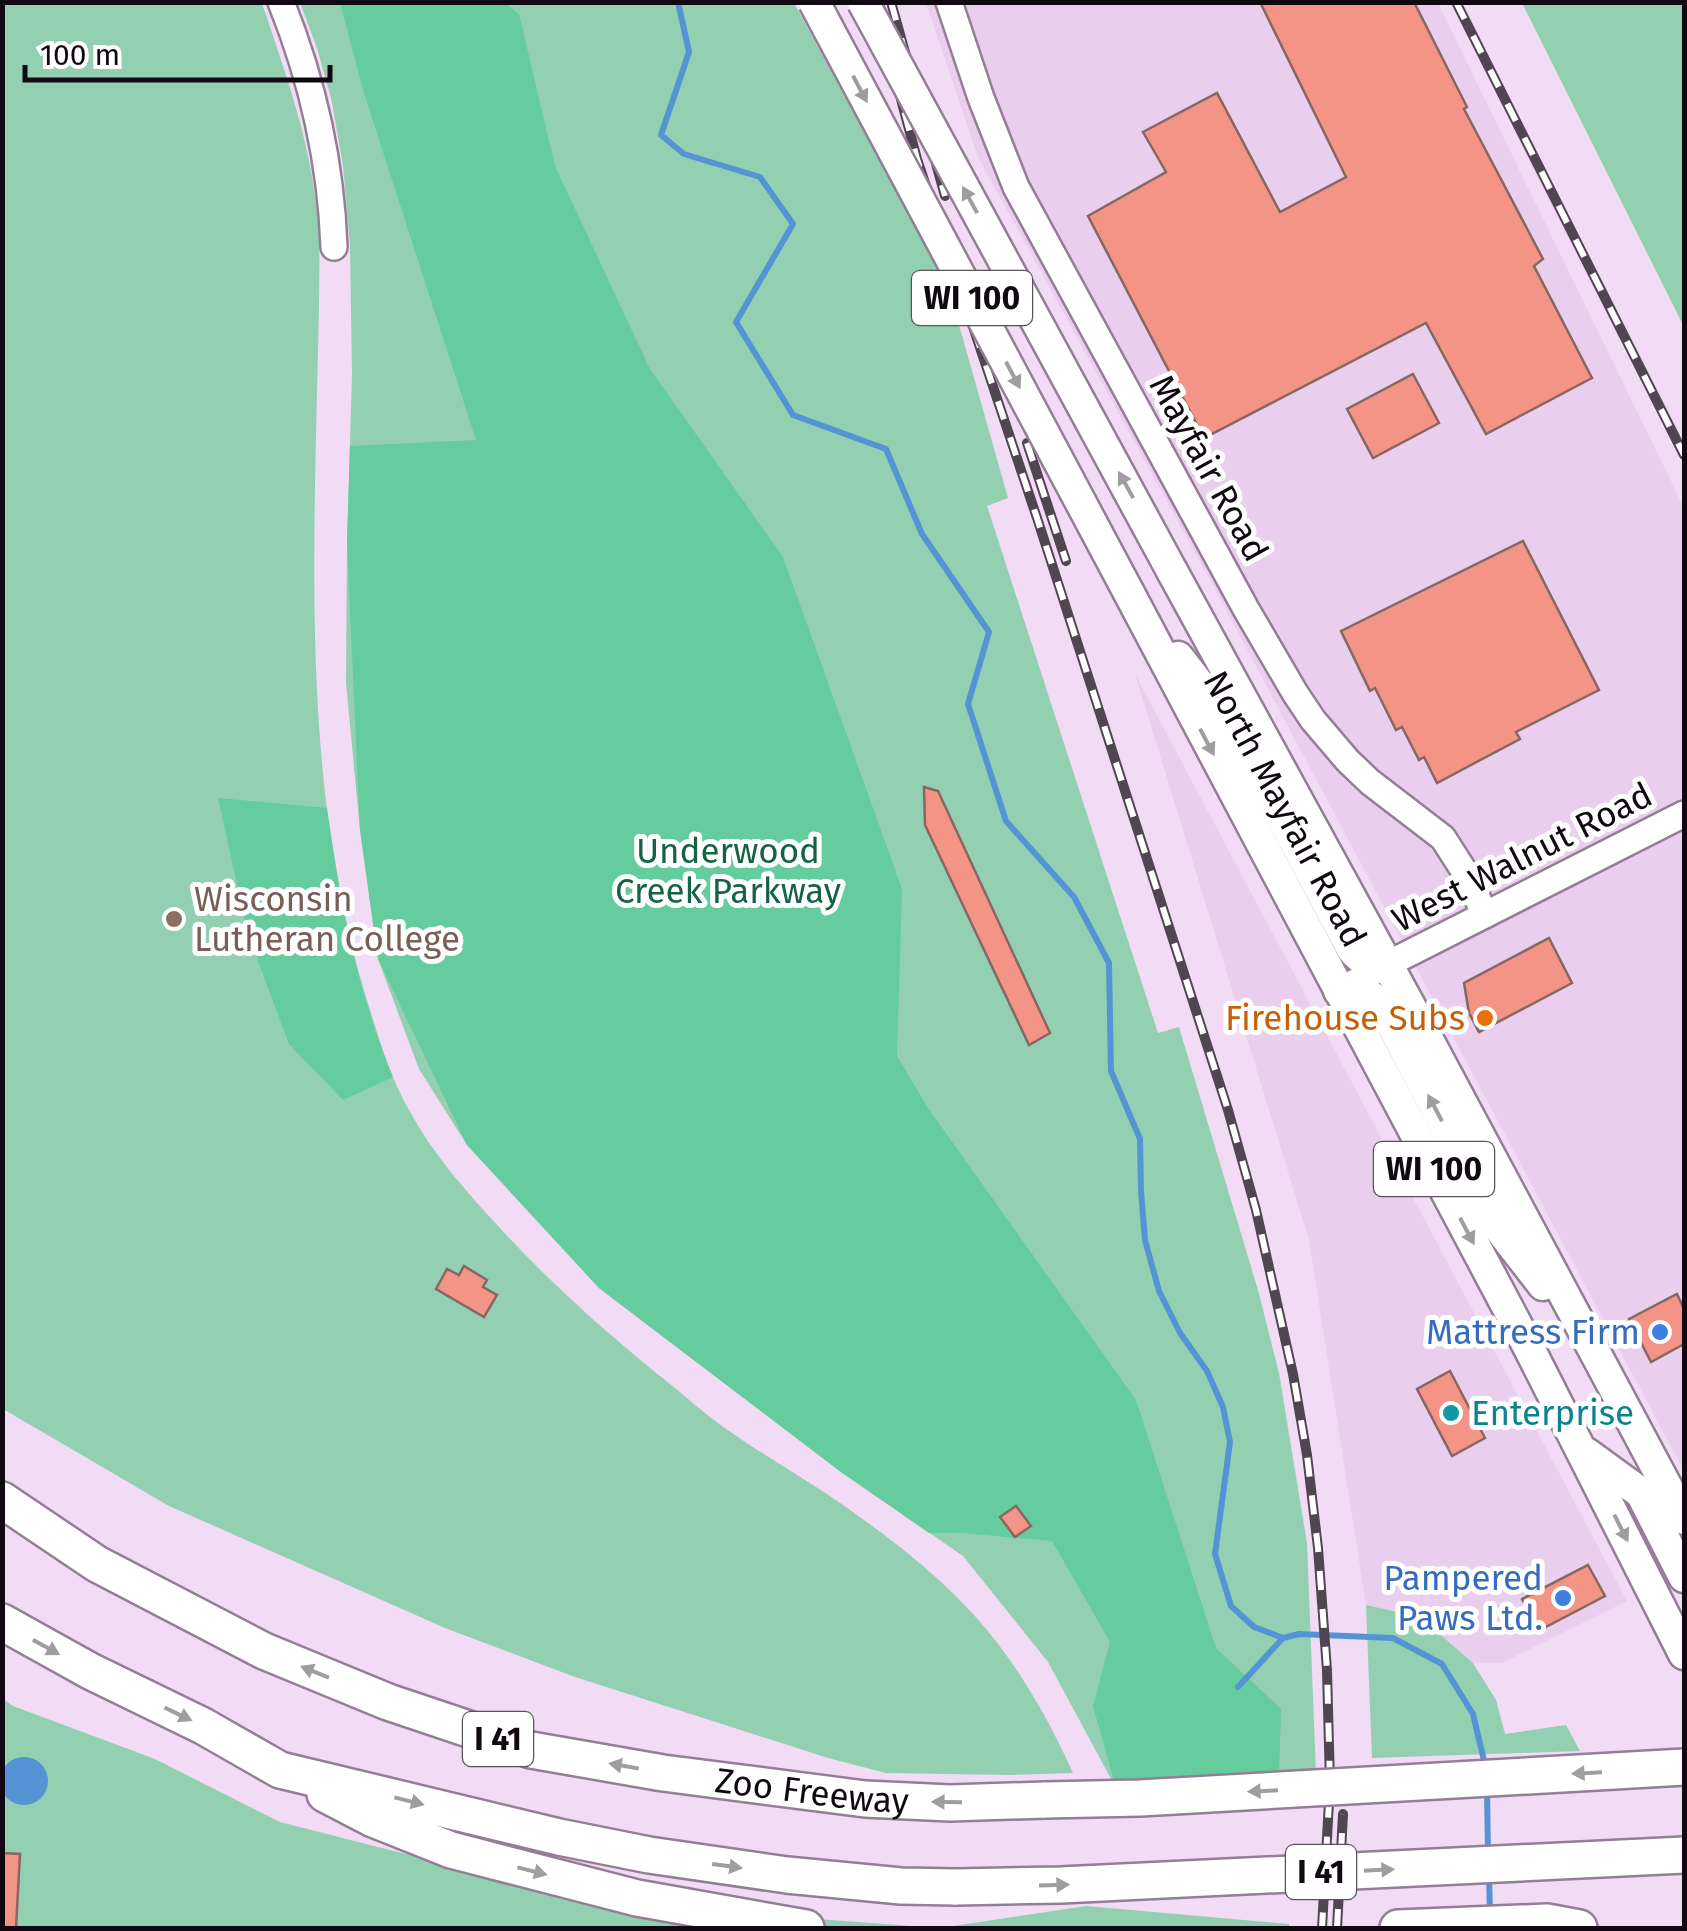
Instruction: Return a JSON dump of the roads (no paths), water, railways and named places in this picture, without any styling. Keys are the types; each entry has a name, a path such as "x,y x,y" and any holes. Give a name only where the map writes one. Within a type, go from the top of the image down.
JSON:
{"highway":[{"name":"Zoo Freeway","path":"2,1500 97,1564 264,1651 388,1702 531,1750 663,1773 865,1799 950,1802 1140,1798 1684,1768"},
{"name":"I 41","path":"2,1622 280,1770 559,1837 787,1875 901,1886 1061,1885 1684,1855"},
{"path":"280,1770 373,1819 451,1850 637,1898 806,1928"},
{"path":"1398,1928 1547,1922 1578,1928"}],"main road":[{"name":"North Mayfair Road","path":"814,2 1580,1448 1684,1654"},
{"name":"North Mayfair Road","path":"863,2 1388,964 1684,1519"},
{"path":"1132,600 1232,730 1359,958 1388,964"},
{"path":"1339,991 1362,990 1383,1008 1498,1228 1584,1335"},
{"path":"1580,1448 1641,1493 1684,1577"}],"street":[{"path":"281,2 298,44 321,140 332,203 334,247"},
{"name":"Mayfair Road","path":"949,2 1016,186 1295,693 1348,761 1443,838 1485,915"},
{"name":"West Walnut Road","path":"1339,991 1684,814"}],"water":[{"path":"24,1757 41,1764 48,1781 41,1798 24,1805 7,1798 0,1781 7,1764"}],"waterway":[{"path":"678,2 689,52 661,135 684,154 760,177 793,224 736,322 793,415 886,449 922,534 989,632 968,704 1006,821 1074,897 1109,963 1111,1071 1140,1139 1145,1240 1159,1291 1180,1333 1207,1371 1223,1407 1230,1442 1215,1554 1231,1606 1254,1627 1283,1638 1299,1634 1393,1638 1442,1664 1473,1714 1486,1769"},
{"path":"1238,1687 1283,1638"},
{"path":"1487,1791 1488,1854"},
{"path":"1489,1876 1490,1914"}],"railway":[{"path":"875,2 917,159 1228,1110 1256,1210 1293,1374 1318,1548 1330,1784 1322,1928"},
{"path":"891,2 945,196"},
{"path":"1456,2 1684,455"},
{"path":"1027,443 1066,561"},
{"path":"1337,1928 1343,1814"}],"place":[{"name":"Wisconsin Lutheran College","path":"174,919"},
{"name":"Firehouse Subs","path":"1485,1018"},
{"name":"Mattress Firm","path":"1660,1332"},
{"name":"Enterprise","path":"1451,1413"},
{"name":"Pampered Paws Ltd.","path":"1563,1598"}],"park label":[{"name":"Underwood Creek Parkway","path":"728,871"}]}
